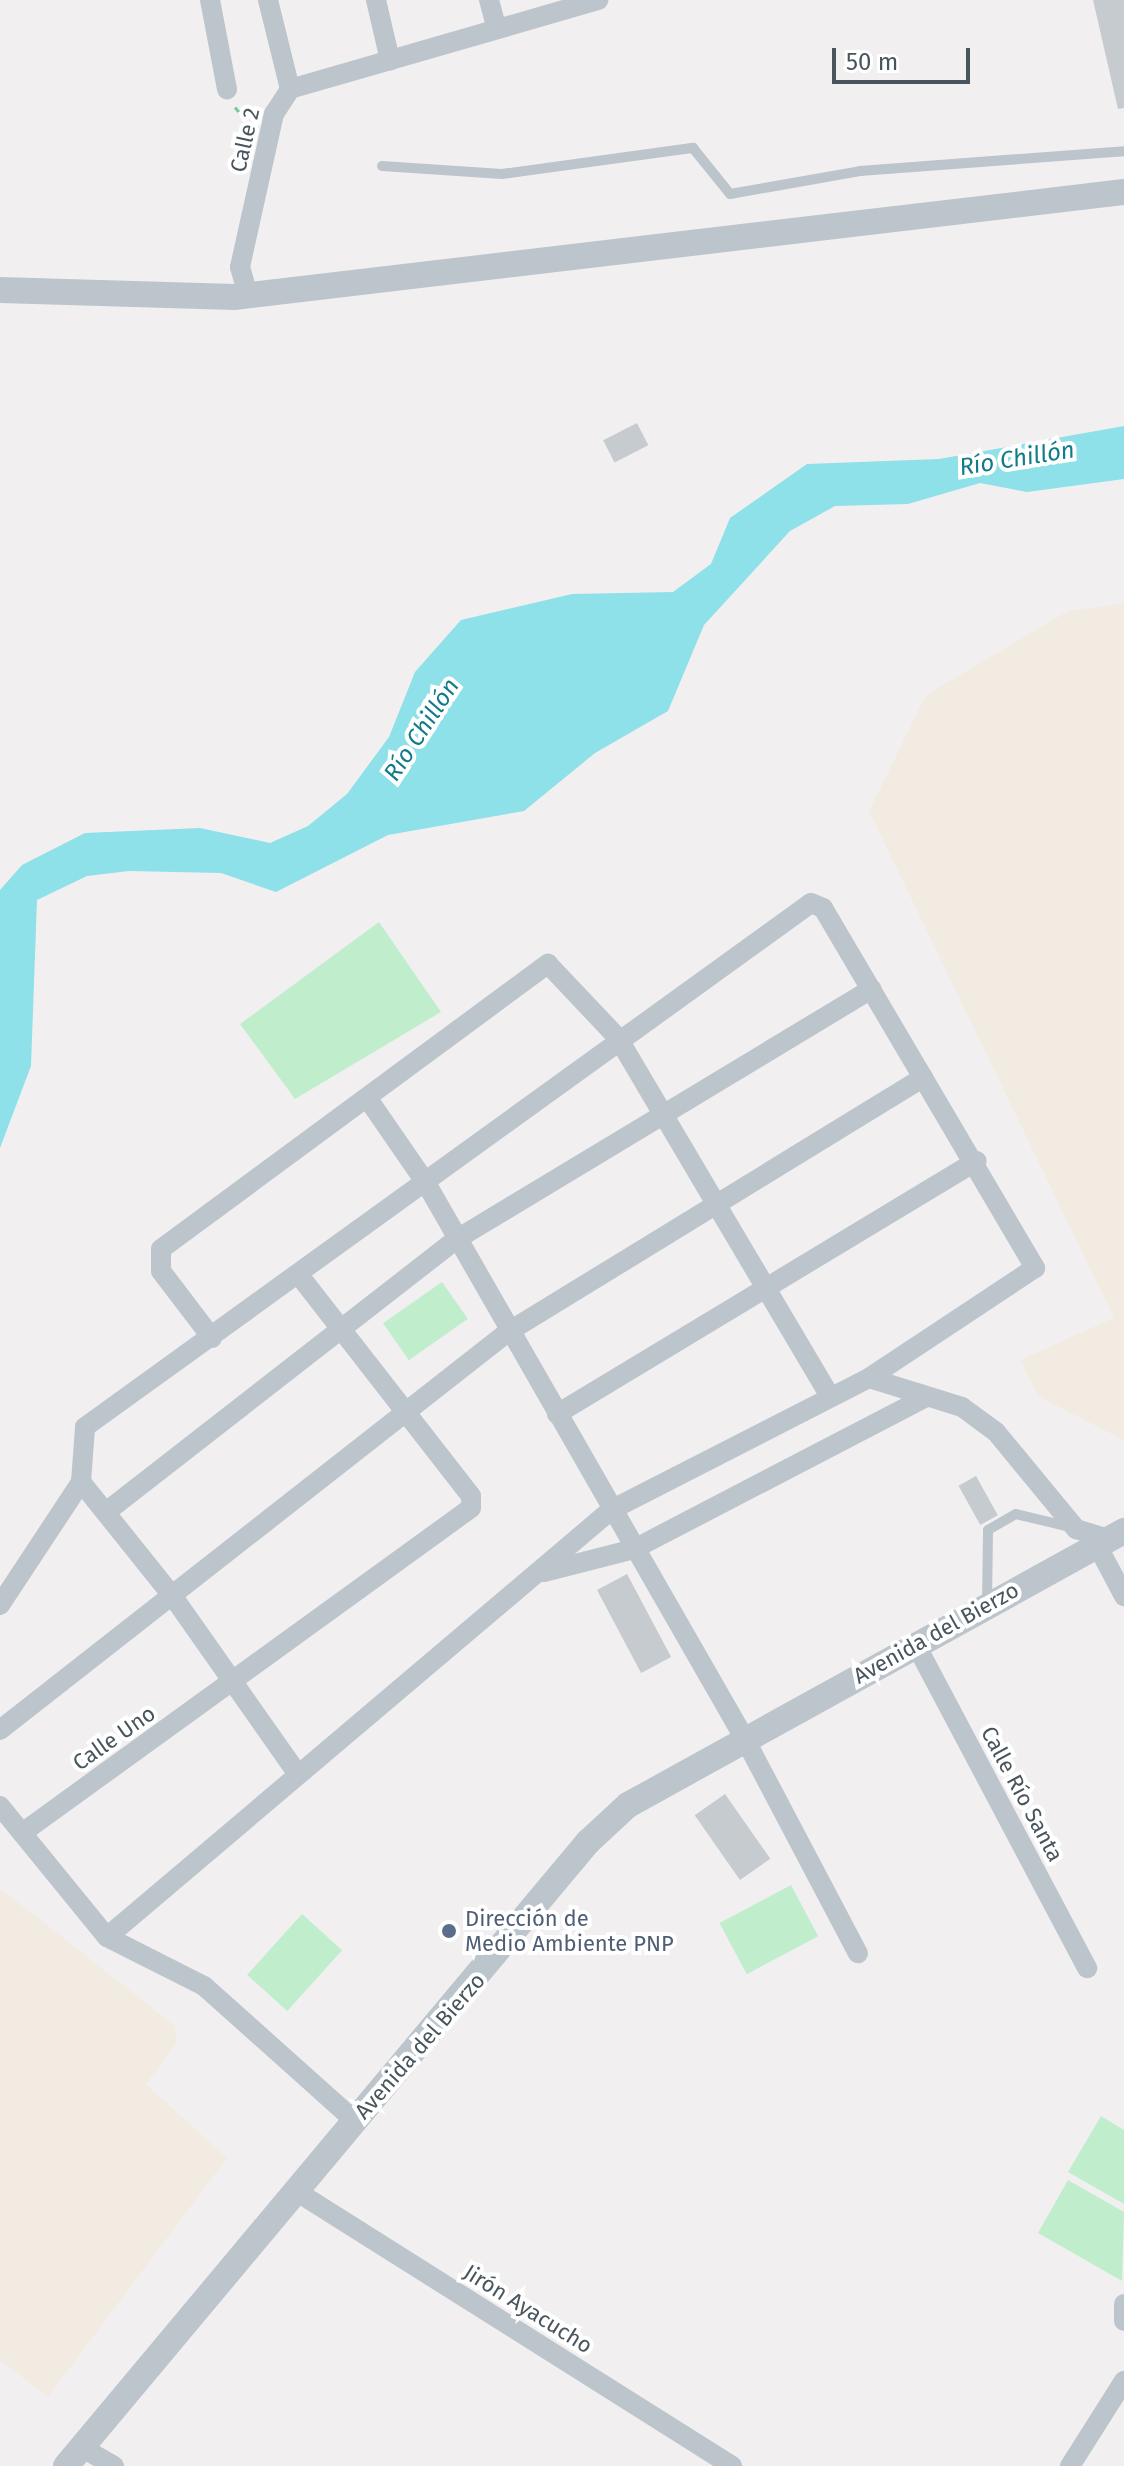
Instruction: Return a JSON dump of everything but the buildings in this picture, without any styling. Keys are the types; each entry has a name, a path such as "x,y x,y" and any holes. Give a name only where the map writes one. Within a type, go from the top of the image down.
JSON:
{"street":[{"path":"210,0 227,89"},
{"path":"268,0 290,89 598,0"},
{"path":"376,0 390,60"},
{"path":"489,0 497,29"},
{"name":"Calle 2","path":"248,295 240,267 270,136 290,89"},
{"path":"0,290 248,295 1124,192"},
{"path":"0,1605 81,1482 85,1427 426,1183 618,1038 811,903 823,908 923,1078 977,1161 1035,1268 869,1378 829,1395 611,1510 107,1937"},
{"path":"212,1338 161,1271 161,1249 548,964 618,1038 713,1207 829,1395"},
{"path":"106,1512 457,1239 871,989"},
{"path":"0,1730 174,1598 404,1410 508,1332 923,1078"},
{"path":"368,1099 426,1183 508,1332 746,1741 858,1953"},
{"path":"557,1414 977,1161"},
{"path":"298,1274 404,1410"},
{"path":"869,1378 924,1398 962,1407 996,1432 1076,1529 1110,1538 1124,1596"},
{"path":"540,1572 634,1549 924,1398"},
{"name":"Calle Uno","path":"22,1833 234,1683 471,1508 471,1496 404,1410"},
{"path":"81,1482 174,1598 297,1773"},
{"name":"Avenida del Bierzo","path":"74,2456 299,2193 354,2120 588,1842 628,1805 987,1603 1110,1538"},
{"name":"Calle Río Santa","path":"915,1643 1087,1968"},
{"path":"0,1806 107,1937 204,1986 354,2120"},
{"name":"Jirón Ayacucho","path":"299,2193 732,2466"},
{"path":"1124,2304 1124,2321"},
{"path":"1070,2466 1124,2381"},
{"path":"74,2456 114,2466"}],"lane":[{"path":"382,166 502,174 693,148 730,194 860,171 1124,151"},
{"path":"987,1603 988,1530 1016,1514 1076,1529"}],"path":[{"path":"227,89 243,123 270,136"}],"green space":[{"path":"379,922 441,1012 295,1099 240,1024"},
{"path":"442,1282 468,1319 409,1360 383,1323"},
{"path":"791,1885 818,1936 747,1974 719,1923"},
{"path":"302,1914 342,1950 287,2011 247,1975"},
{"path":"1101,2116 1124,2130 1124,2204 1068,2172"},
{"path":"1068,2180 1124,2212 1122,2281 1038,2233"}],"sand":[{"path":"1124,603 1124,1440 1039,1397 1020,1360 1114,1318 869,811 926,695 1068,611"},
{"path":"0,1888 175,2026 176,2044 146,2084 227,2158 48,2397 0,2360"}],"water":[{"name":"Río Chillón","path":"1124,426 1124,479 1027,492 980,483 908,504 835,506 790,531 704,625 668,711 595,753 524,811 388,835 276,892 221,873 129,871 87,876 37,900 31,1066 0,1148 0,890 22,865 85,833 200,828 270,843 308,826 347,794 389,737 415,672 461,620 572,594 673,592 711,564 730,518 807,464 939,459"}],"place":[{"name":"Dirección de Medio Ambiente PNP","path":"449,1931"}]}
